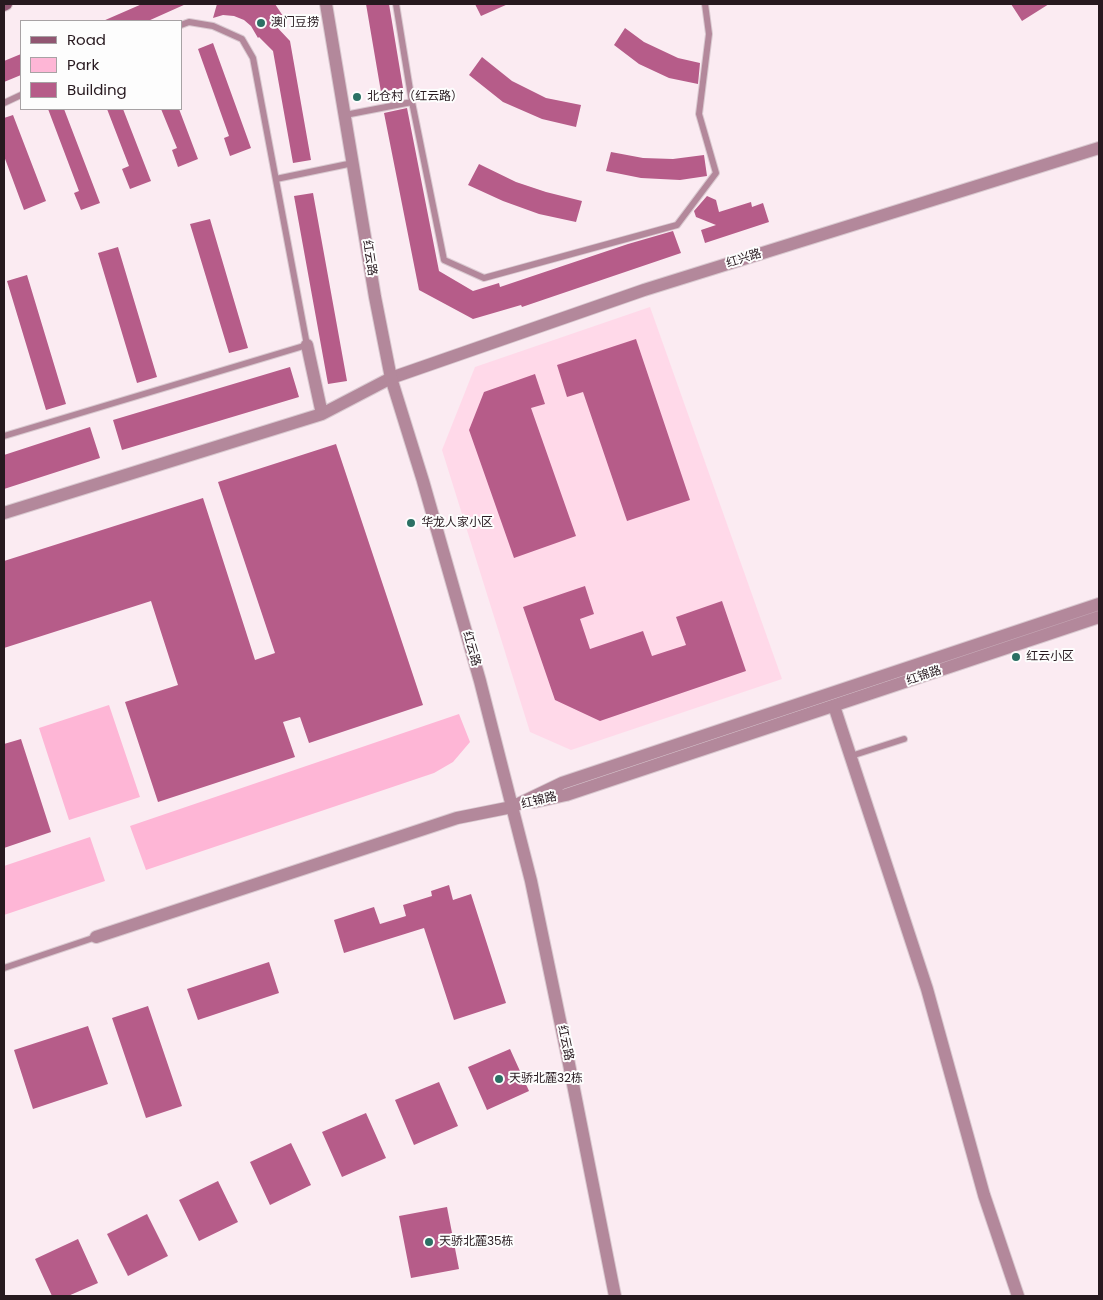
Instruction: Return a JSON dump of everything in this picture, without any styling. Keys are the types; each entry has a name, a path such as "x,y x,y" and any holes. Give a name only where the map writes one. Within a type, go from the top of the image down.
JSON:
{"street":[{"name":"红云路","path":"326,4 391,378 480,681 531,881 615,1296"},
{"name":"红兴路","path":"4,513 322,414 391,378 644,290 1099,148"},
{"path":"307,345 322,414"},
{"name":"红锦路","path":"512,807 562,783 1099,604"},
{"name":"红锦路","path":"512,807 566,795 1099,617"},
{"path":"834,706 927,989 984,1195 1018,1296"},
{"path":"96,937 457,818 512,807"}],"lane":[{"path":"396,4 412,102 444,260 484,278 677,224 716,173 700,114 709,34 705,4"},
{"path":"4,436 307,345 253,58 242,39 213,26 189,22 182,25"},
{"path":"4,102 20,95"},
{"path":"345,115 412,102"},
{"path":"276,179 353,163"},
{"path":"851,756 904,739"},
{"path":"4,968 96,937"}],"shaded area":[{"path":"650,307 782,679 571,750 530,732 442,450 475,367"}],"green space":[{"path":"109,705 140,797 69,820 39,728"},
{"path":"459,714 470,742 453,762 434,773 146,870 130,826"},
{"path":"90,837 105,881 4,915 4,866"}],"building":[{"path":"142,4 186,4 150,20 105,20"},
{"path":"217,4 275,4 283,16 274,24 290,41 311,160 293,163 273,51 258,38 251,26 244,20 234,16 223,15 213,18"},
{"path":"366,4 389,4 403,88 381,92"},
{"path":"475,4 508,4 481,16"},
{"path":"1011,4 1049,4 1022,21"},
{"path":"625,28 644,42 678,58 700,63 698,84 669,78 639,64 614,45"},
{"path":"213,43 251,148 230,156 224,138 229,136 198,49"},
{"path":"20,54 20,75 4,82 4,61"},
{"path":"482,57 512,81 546,98 581,105 576,127 542,119 503,102 469,75"},
{"path":"407,108 439,271 473,291 499,283 500,287 673,231 681,253 522,307 521,305 473,319 419,290 384,113"},
{"path":"48,110 64,110 100,203 81,210 74,193 79,191"},
{"path":"107,110 123,110 151,181 130,189 122,169 129,166"},
{"path":"161,110 179,110 198,159 178,167 172,150 177,148"},
{"path":"13,115 46,201 24,210 4,156 4,118"},
{"path":"611,152 643,158 673,159 704,155 707,176 680,180 641,178 606,171"},
{"path":"479,164 516,182 582,201 576,222 539,214 503,201 468,185"},
{"path":"313,193 347,381 328,384 294,196"},
{"path":"707,196 716,200 719,212 751,202 752,207 763,203 769,222 705,243 701,230 716,225 696,217 694,211"},
{"path":"210,219 248,348 229,353 190,224"},
{"path":"118,247 157,377 137,383 98,253"},
{"path":"27,275 66,404 46,410 7,281"},
{"path":"636,339 690,500 627,521 583,392 567,397 557,365"},
{"path":"290,367 299,397 122,450 113,420"},
{"path":"535,374 545,404 531,408 576,536 514,558 469,430 484,392"},
{"path":"90,427 100,458 4,489 4,455"},
{"path":"336,444 423,705 309,743 300,717 283,722 295,757 158,802 125,702 178,685 151,601 4,648 4,561 203,498 255,660 275,653 218,482"},
{"path":"585,586 594,614 580,619 590,649 643,631 652,656 686,645 676,617 722,601 746,671 600,721 555,700 523,607"},
{"path":"21,739 51,832 4,848 4,744"},
{"path":"449,885 453,900 471,894 506,1003 454,1020 424,928 344,953 334,920 374,907 380,924 406,916 403,905 432,896 431,891"},
{"path":"269,962 279,993 198,1020 187,989"},
{"path":"148,1006 182,1106 146,1118 112,1018"},
{"path":"88,1026 108,1084 33,1109 14,1050"},
{"name":"天骄北麓32栋","path":"510,1049 529,1091 487,1110 468,1067"},
{"path":"439,1082 458,1126 414,1145 395,1100"},
{"path":"366,1113 386,1158 342,1177 322,1132"},
{"path":"291,1143 311,1185 270,1205 250,1162"},
{"path":"218,1181 238,1222 199,1241 179,1200"},
{"name":"天骄北麓35栋","path":"447,1207 459,1269 411,1278 399,1216"},
{"path":"147,1214 168,1256 128,1276 107,1234"},
{"path":"78,1239 98,1283 68,1296 52,1296 35,1259"}],"place":[{"name":"澳门豆捞","path":"261,23"},
{"name":"北仓村（红云路）","path":"357,97"},
{"name":"华龙人家小区","path":"411,523"},
{"name":"红云小区","path":"1016,657"},
{"name":"天骄北麓32栋","path":"499,1079"},
{"name":"天骄北麓35栋","path":"429,1242"}]}
